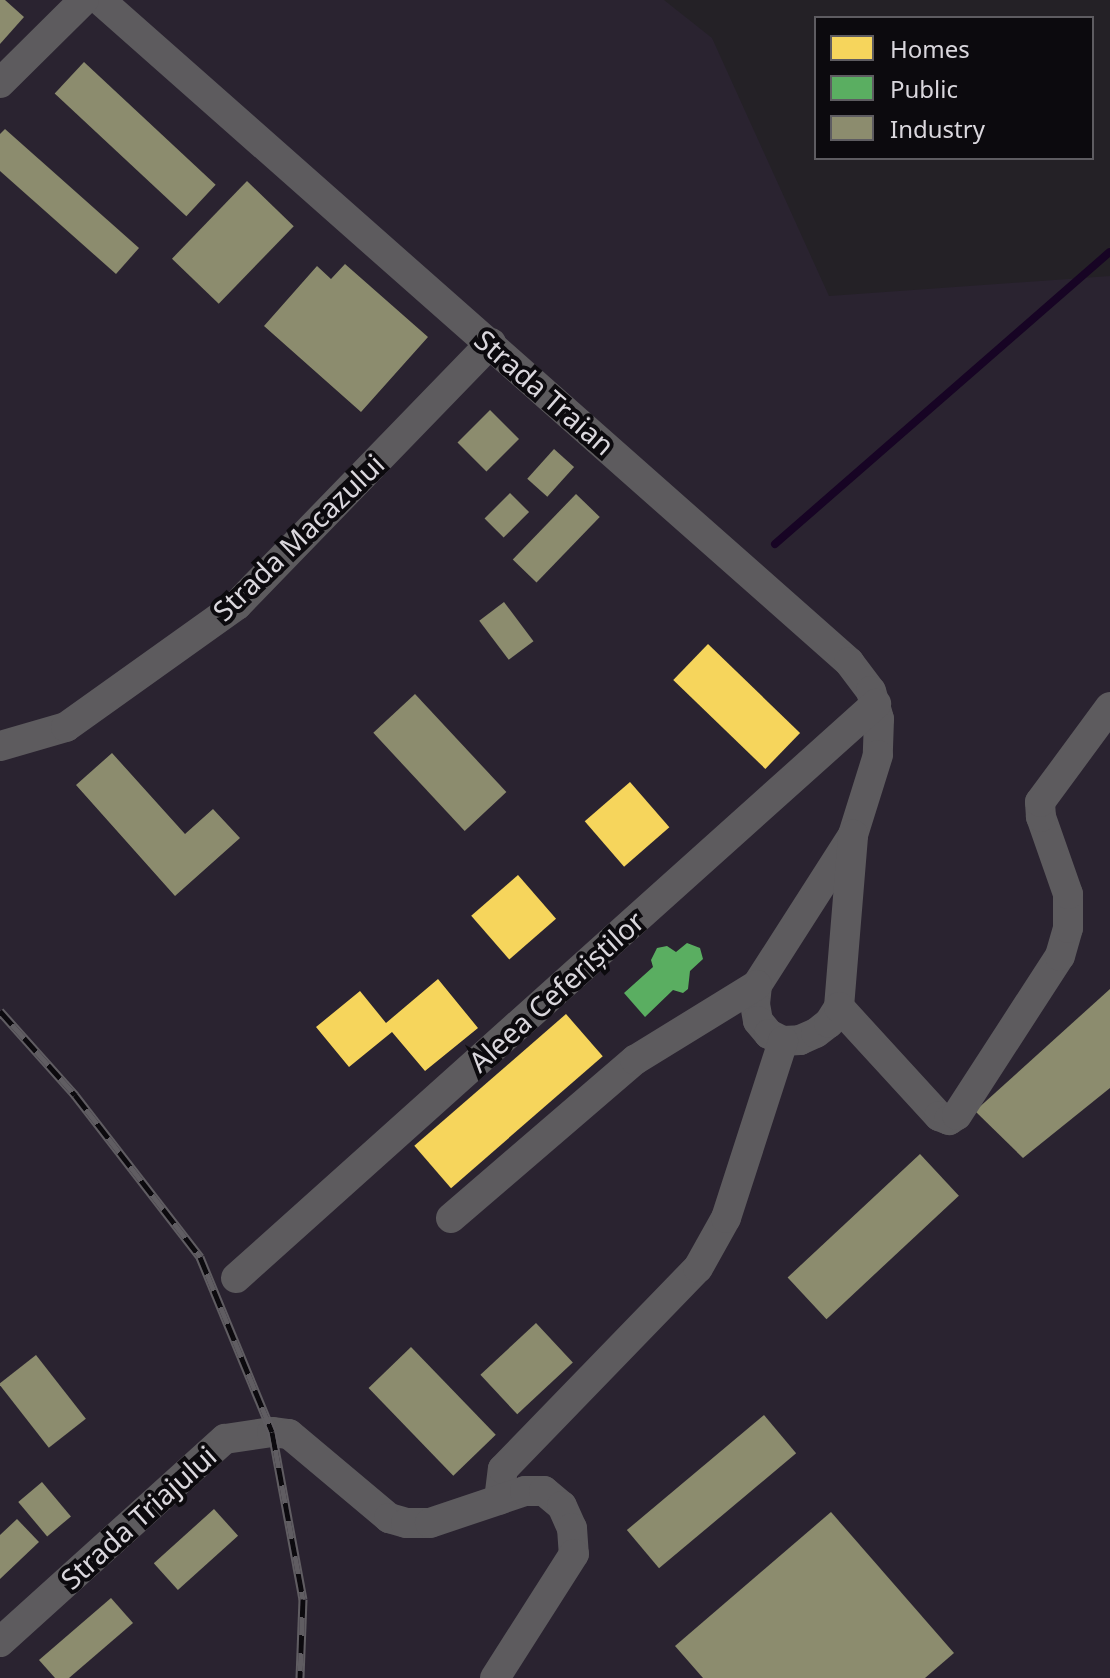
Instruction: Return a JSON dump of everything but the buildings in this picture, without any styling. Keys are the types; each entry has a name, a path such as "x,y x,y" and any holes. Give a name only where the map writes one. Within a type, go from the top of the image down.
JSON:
{"street":[{"path":"0,83 84,0"},
{"name":"Strada Traian","path":"100,0 849,662 876,704 880,734 878,755 853,835 839,1007"},
{"name":"Strada Macazului","path":"0,746 66,727 237,605 491,343"},
{"name":"Aleea Ceferiștilor","path":"236,1278 876,704"},
{"path":"757,985 755,1004 758,1021 769,1034 783,1041 800,1040 829,1023 839,1007 939,1116 949,1120 957,1115 1060,956 1068,928 1068,894 1041,817 1040,802 1110,707"},
{"name":"Strada Traian","path":"757,985 853,835"},
{"path":"451,1218 635,1060 757,985"},
{"path":"499,1500 503,1469 698,1268 726,1218 783,1041"},
{"name":"Strada Triajului","path":"0,1642 225,1439 272,1432 289,1434 389,1518 406,1523 430,1523 525,1491 544,1491 562,1506 572,1528 574,1554 563,1578 495,1678"}],"shaded area":[{"path":"0,0 664,0 712,38 829,296 1110,276 1110,1678 0,1678"}],"waterway":[{"path":"775,544 1110,252"}],"railway":[{"path":"0,1011 75,1095 200,1257 272,1432 303,1599 300,1678"}]}
